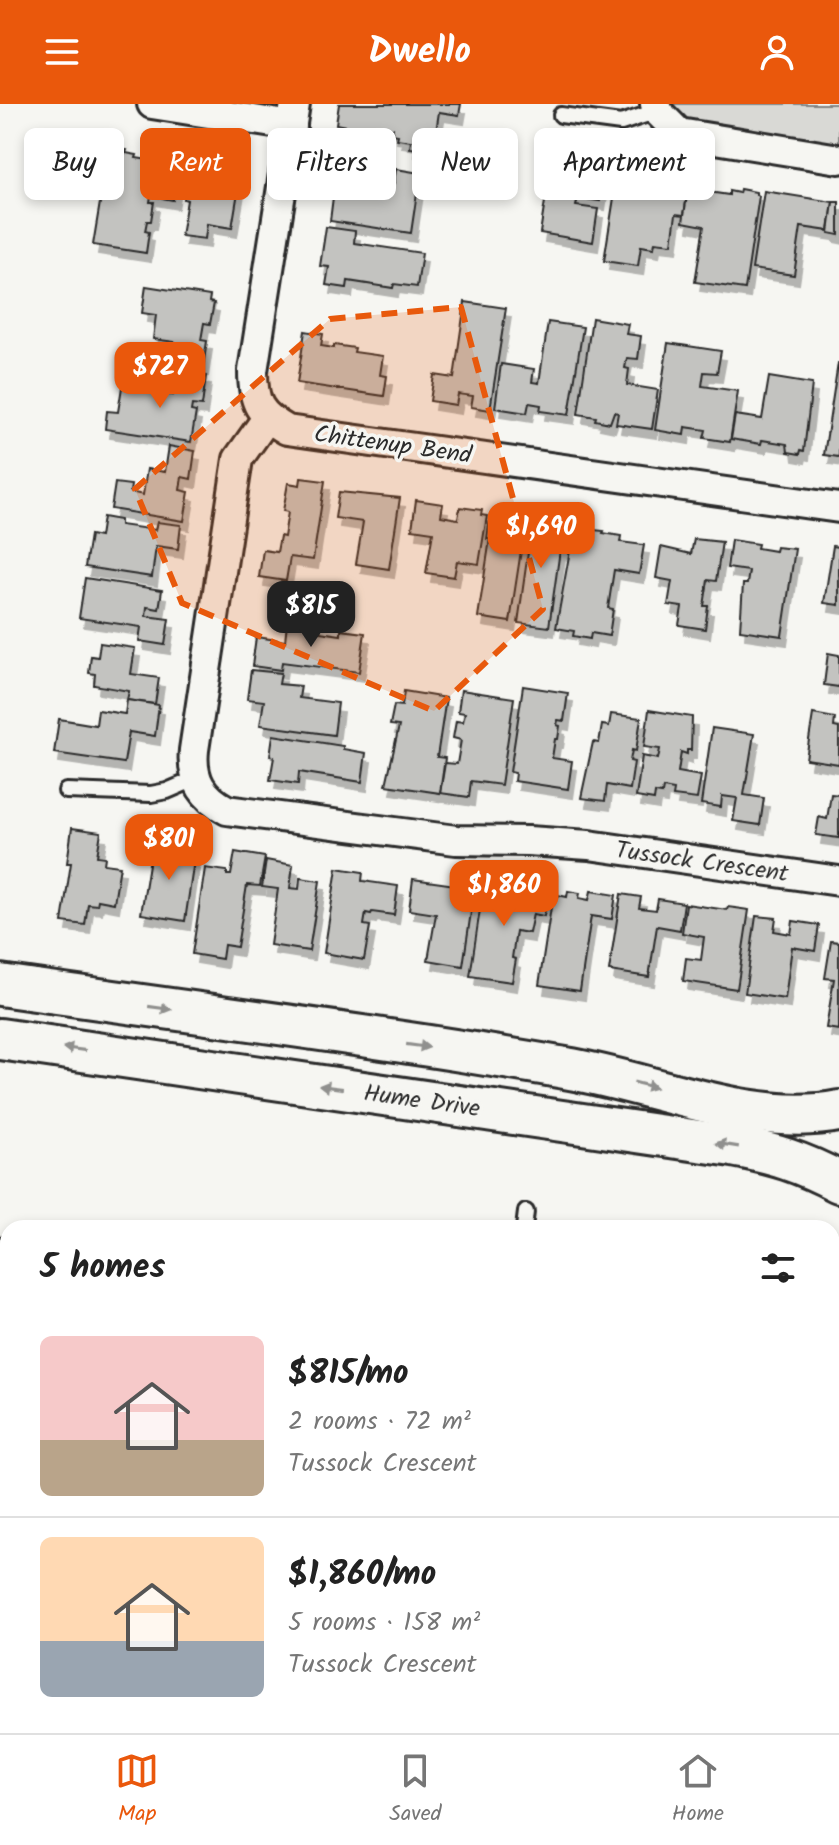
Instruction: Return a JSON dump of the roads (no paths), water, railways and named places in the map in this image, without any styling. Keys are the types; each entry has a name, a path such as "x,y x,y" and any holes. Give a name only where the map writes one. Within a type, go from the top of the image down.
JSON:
{"street":[{"path":"152,104 293,115 253,371 256,402 267,418 238,459 194,750 195,779"},
{"path":"656,108 679,133 839,159"},
{"name":"Chittenup Bend","path":"267,418 287,430 839,508"},
{"name":"Tussock Crescent","path":"195,779 203,792 227,810 456,840 589,845 839,881"},
{"path":"0,985 569,1068 775,1114 810,1116 839,1111"},
{"name":"Hume Drive","path":"0,1039 733,1146 803,1163 839,1182"}],"lane":[{"path":"561,115 621,123 656,108"},
{"path":"66,791 151,794 195,779"},
{"path":"525,1220 526,1212"}]}
